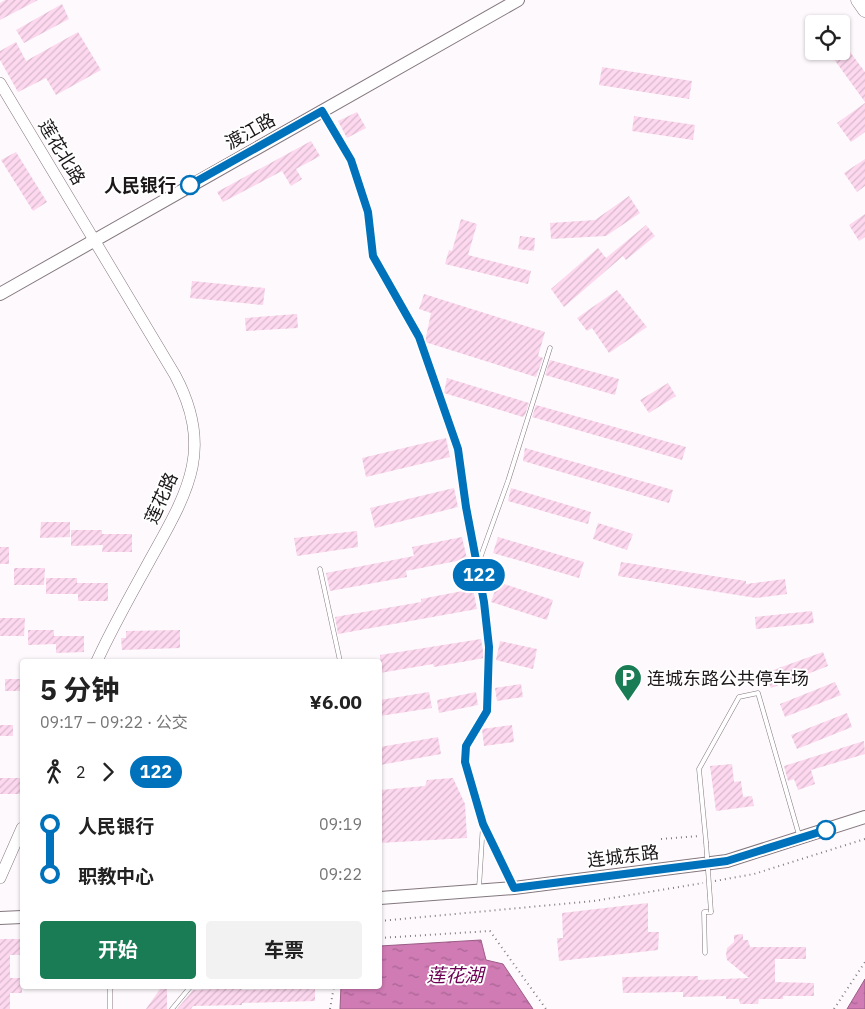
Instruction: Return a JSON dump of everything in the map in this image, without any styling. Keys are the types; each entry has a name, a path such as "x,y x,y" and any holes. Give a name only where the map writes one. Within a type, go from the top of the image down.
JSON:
{"highway":[{"path":"858,0 865,10"}],"main road":[{"name":"渡江路","path":"0,294 513,1"},
{"name":"莲花北路","path":"0,83 94,240"},
{"name":"莲花路","path":"94,240 181,387 190,412 194,438 193,466 186,494 114,626 99,659"},
{"name":"连城东路","path":"382,898 514,888 727,861 865,817"},
{"path":"0,878 20,833"},
{"path":"0,918 20,917"}],"lane":[{"path":"322,111 351,160 368,212 373,256 419,337 453,433 477,566 489,647 487,711 466,746 465,762 483,824 514,888"},
{"path":"477,566 508,481 550,348"},
{"path":"320,568 340,659"},
{"path":"705,953 704,912 711,912 699,769 739,697 758,693 800,838"},
{"path":"479,890 483,824"},
{"path":"110,989 110,1009"},
{"path":"172,1009 189,989"}],"path":[{"path":"661,839 704,836"},
{"path":"382,921 594,901 702,883 754,874 865,840"},
{"path":"382,938 490,931 546,1009"},
{"path":"834,1009 865,962"},
{"path":"330,1009 333,989"}],"water":[{"name":"莲花湖","path":"481,940 486,960 503,964 533,1009 340,1009 341,989 382,989 382,946"},
{"path":"865,979 865,1009 847,1009"}],"building":[{"path":"5,0 38,0 0,20 0,3"},
{"path":"62,4 69,19 24,43 16,30"},
{"path":"78,32 101,70 56,95 46,78 18,92 0,60 0,51 16,42 26,61"},
{"path":"850,52 865,72 865,102 835,60 850,60"},
{"path":"602,67 692,81 689,99 599,85"},
{"path":"865,103 865,132 851,142 837,123"},
{"path":"357,112 366,128 347,138 338,121"},
{"path":"634,116 695,125 693,140 632,131"},
{"path":"311,141 320,156 296,169 302,179 291,186 282,171 223,202 217,192"},
{"path":"16,152 47,202 33,211 1,160"},
{"path":"865,159 865,186 857,192 844,173"},
{"path":"629,196 640,213 606,236 551,239 550,223 595,220"},
{"path":"865,214 865,237 859,241 849,225"},
{"path":"461,219 477,224 468,255 531,271 528,284 445,264 449,250 452,251"},
{"path":"646,225 655,236 626,260 623,256 564,307 551,289 598,248 606,258"},
{"path":"520,236 535,238 534,251 518,249"},
{"path":"192,281 265,288 263,305 190,298"},
{"path":"617,290 647,327 609,353 592,328 587,331 577,318"},
{"path":"424,294 545,332 538,356 543,358 536,377 425,342 431,313 419,309"},
{"path":"297,314 298,328 246,331 245,318"},
{"path":"550,360 619,379 615,395 545,375"},
{"path":"447,378 529,403 525,415 523,417 444,393"},
{"path":"668,383 676,396 649,413 640,400"},
{"path":"536,405 686,447 682,460 532,417"},
{"path":"446,438 450,457 366,477 362,458"},
{"path":"525,448 673,490 669,503 523,461"},
{"path":"454,488 458,507 375,528 370,508"},
{"path":"511,488 591,512 588,524 508,501"},
{"path":"41,522 70,522 70,537 40,538"},
{"path":"598,523 633,534 627,550 593,539"},
{"path":"71,530 102,530 102,534 132,534 132,552 102,552 103,545 71,546"},
{"path":"357,531 358,547 297,556 294,538"},
{"path":"462,537 467,559 406,571 407,577 330,591 326,573 414,556 412,547"},
{"path":"498,537 584,562 579,578 493,553"},
{"path":"0,547 9,547 9,564 0,564"},
{"path":"621,562 746,581 746,584 785,579 787,594 756,598 618,576"},
{"path":"14,568 45,568 44,585 14,585"},
{"path":"46,578 77,578 77,583 108,583 108,601 78,601 78,594 46,594"},
{"path":"498,582 553,600 547,620 491,602"},
{"path":"473,589 477,609 338,634 335,617 421,602 421,599"},
{"path":"812,611 814,623 756,629 755,617"},
{"path":"0,618 25,618 24,636 0,636"},
{"path":"28,630 54,630 54,636 84,636 84,652 56,653 56,644 28,645"},
{"path":"180,630 180,648 122,650 121,638 126,638 126,631"},
{"path":"481,639 484,658 434,667 433,664 382,673 382,659 380,659 380,655"},
{"path":"500,641 537,649 533,669 496,660"},
{"path":"823,652 828,666 771,688 765,673"},
{"path":"5,679 20,679 20,691 5,691"},
{"path":"835,682 841,695 785,717 780,704"},
{"path":"521,684 523,697 497,701 495,688"},
{"path":"429,692 432,708 382,716 382,700"},
{"path":"476,692 478,705 439,713 437,700"},
{"path":"847,713 852,727 797,749 791,735"},
{"path":"0,725 13,725 13,736 0,736"},
{"path":"512,725 514,742 484,746 482,729"},
{"path":"438,737 441,754 382,765 382,747"},
{"path":"864,741 865,754 811,770 815,784 798,790 794,779 788,781 784,766"},
{"path":"732,764 734,782 741,781 743,797 752,796 754,806 716,811 710,766"},
{"path":"0,778 20,778 20,794 0,794"},
{"path":"453,778 465,804 467,838 382,843 382,790 425,786 427,780"},
{"path":"648,903 648,932 659,932 658,950 559,961 557,938 563,938 562,913"},
{"path":"743,934 743,940 748,940 750,947 806,947 806,959 775,959 775,982 814,983 814,996 783,996 783,999 759,999 758,1004 740,1004 739,999 726,999 726,996 683,997 683,992 623,993 622,977 698,976 698,980 749,978 727,960 726,955 727,948 734,942 734,935"},
{"path":"0,939 20,939 20,955 10,955 10,978 20,978 22,993 10,993 10,1009 0,1009"},
{"path":"160,989 167,989 167,1009 146,1009"},
{"path":"315,989 315,1001 242,1003 242,1005 193,1006 191,1009 177,1009 193,990"}],"bus line":[{"name":"122","path":"190,185 322,111 351,160 368,212 373,256 419,337 458,449 466,507 484,602 489,647 487,711 466,746 465,762 483,824 514,888 727,861 826,830"}],"place":[{"name":"人民银行","path":"190,185"},
{"name":"连城东路公共停车场","path":"628,702"}]}
